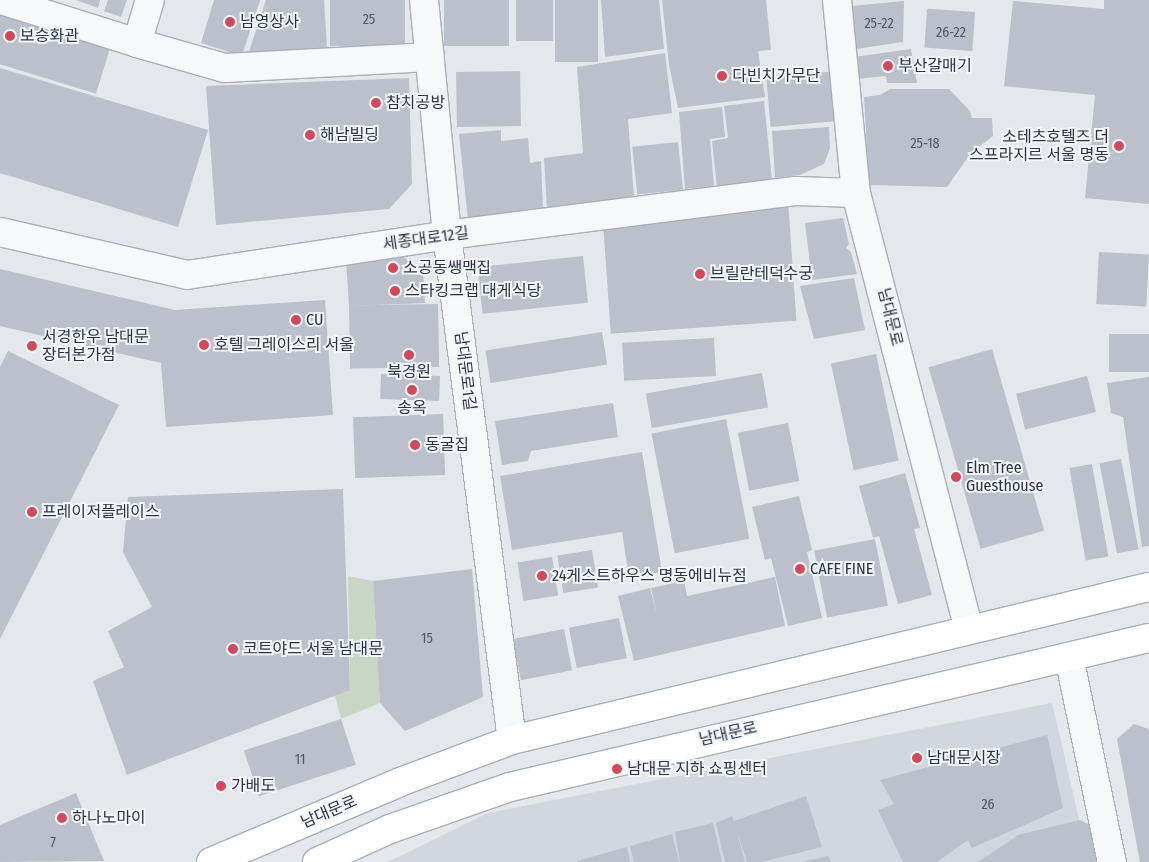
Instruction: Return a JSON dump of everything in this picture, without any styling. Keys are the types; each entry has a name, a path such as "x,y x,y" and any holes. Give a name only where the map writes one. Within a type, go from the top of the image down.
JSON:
{"main road":[{"name":"남대문로","path":"212,862 400,782 512,740 1149,587"},
{"name":"남대문로","path":"317,862 390,829 510,787 716,736 1149,638"}],"street":[{"path":"2,0 137,43 225,68 430,57"},
{"path":"137,43 150,0"},
{"name":"남대문로1길","path":"424,0 447,235 512,740"},
{"name":"남대문로","path":"837,0 856,193 969,630"},
{"name":"세종대로12길","path":"0,232 187,275 447,235 795,191 856,193"},
{"path":"1069,657 1112,862"}],"shaded area":[{"name":"남대문시장","path":"1052,703 1089,862 388,862 488,813"}],"green space":[{"path":"348,576 373,581 380,703 341,719 335,695 350,690"}],"building":[{"path":"76,0 100,0 98,8"},
{"path":"108,0 127,0 121,17 104,11"},
{"name":"남영상사","path":"214,0 260,0 242,56 201,43"},
{"path":"266,0 324,0 327,48 248,55"},
{"path":"330,0 405,0 405,46 330,46"},
{"path":"444,0 509,0 509,46 444,46"},
{"path":"516,0 553,0 553,41 516,41"},
{"path":"555,0 598,0 598,62 555,62"},
{"path":"601,0 659,0 664,49 605,57"},
{"path":"662,0 766,0 771,50 758,51 765,97 678,108 669,65"},
{"name":"소테츠호텔즈 더 스프라지르 서울 명동","path":"1104,0 1149,0 1149,204 1085,198 1095,95 1004,86 1013,1 1104,9"},
{"path":"904,1 903,42 856,49 852,6"},
{"path":"927,9 975,12 972,51 924,48"},
{"path":"0,11 111,45 96,94 0,64"},
{"path":"911,49 917,83 887,83 886,76 856,79 854,57"},
{"path":"665,53 672,113 628,119 634,197 547,209 544,158 583,153 577,67"},
{"path":"0,68 208,130 178,227 0,173"},
{"path":"520,71 521,126 457,127 456,72"},
{"path":"837,71 841,121 771,127 766,77"},
{"name":"해남빌딩","path":"409,78 412,184 389,209 216,225 206,86"},
{"path":"890,89 949,89 970,111 972,118 992,118 993,136 971,153 947,187 869,185 864,97 880,95"},
{"path":"764,101 772,180 717,188 712,141 728,138 724,106"},
{"path":"722,107 725,137 710,139 714,186 685,189 679,112"},
{"path":"829,127 830,148 824,164 800,175 775,178 772,131"},
{"path":"501,130 501,141 528,138 530,163 541,161 543,209 468,220 459,134"},
{"path":"678,142 683,190 637,195 632,147"},
{"name":"브릴란테덕수궁","path":"788,201 796,321 611,334 602,214"},
{"path":"843,218 849,244 846,248 851,252 857,274 812,280 805,223"},
{"path":"395,249 423,274 425,303 349,306 346,259"},
{"path":"1099,252 1149,255 1146,307 1096,304"},
{"path":"583,256 588,303 482,314 478,267"},
{"name":"호텔 그레이스리 서울","path":"0,269 175,310 325,300 333,415 166,427 161,363 0,326"},
{"path":"854,278 865,330 814,339 800,286"},
{"path":"438,304 439,367 350,369 349,306"},
{"path":"602,332 607,365 491,383 485,350"},
{"path":"1109,334 1149,334 1149,372 1109,372"},
{"path":"714,338 716,376 624,381 622,343"},
{"path":"992,349 1044,531 981,549 929,367"},
{"name":"프레이저플레이스","path":"8,351 119,405 0,639 0,367"},
{"path":"876,354 899,461 854,470 831,364"},
{"path":"762,373 768,407 652,428 646,393"},
{"path":"381,374 440,376 439,401 380,399"},
{"path":"1087,376 1096,412 1025,430 1016,394"},
{"path":"1149,377 1149,546 1142,547 1123,417 1111,413 1107,383"},
{"path":"613,403 618,437 531,451 528,461 502,465 495,421"},
{"path":"443,414 445,475 355,478 353,417"},
{"path":"726,419 749,539 675,553 651,434"},
{"path":"788,423 799,481 749,491 738,433"},
{"path":"642,452 662,572 629,577 622,532 512,550 500,476"},
{"path":"1121,459 1139,549 1117,554 1099,463"},
{"path":"1092,464 1108,557 1086,561 1069,468"},
{"path":"905,473 920,528 914,529 932,595 898,604 879,536 873,538 859,486"},
{"name":"코트야드 서울 남대문","path":"343,489 350,690 127,775 93,681 124,667 108,631 152,607 123,552 128,497"},
{"path":"799,496 812,550 807,552 822,618 788,626 771,558 765,560 752,507"},
{"path":"875,539 888,606 827,618 814,551"},
{"path":"592,550 598,588 563,593 557,555"},
{"path":"552,557 558,596 524,601 517,562"},
{"path":"472,569 483,697 405,731 380,703 373,581"},
{"path":"775,577 785,626 634,661 618,596 650,588 657,615 651,588 684,581 687,596"},
{"path":"619,618 627,658 577,668 569,628"},
{"path":"564,629 572,670 521,680 513,639"},
{"path":"341,719 356,765 259,796 244,751"},
{"path":"1134,724 1149,729 1149,862 1140,862 1117,739"},
{"path":"1047,735 1063,808 972,848 968,840 937,862 903,862 878,810 894,804 880,780"},
{"path":"76,793 104,861 0,862 0,825"},
{"path":"806,796 822,847 762,862 747,862 736,829 745,862 725,862 716,823 732,816 734,821"},
{"path":"1080,820 1090,825 1098,862 978,862 1018,835"},
{"path":"713,823 722,862 680,862 675,832"},
{"path":"672,834 679,862 634,862 630,846"},
{"path":"627,847 630,862 577,862 577,861"},
{"path":"828,856 831,862 806,862 806,861"}],"place":[{"name":"남영상사","path":"230,22"},
{"name":"보승화관","path":"10,36"},
{"name":"부산갈매기","path":"888,66"},
{"name":"다빈치가무단","path":"722,76"},
{"name":"참치공방","path":"376,103"},
{"name":"해남빌딩","path":"310,135"},
{"name":"소테츠호텔즈 더 스프라지르 서울 명동","path":"1119,146"},
{"name":"소공동쌩맥집","path":"393,268"},
{"name":"브릴란테덕수궁","path":"700,274"},
{"name":"스타킹크랩 대게식당","path":"395,291"},
{"name":"CU","path":"296,320"},
{"name":"호텔 그레이스리 서울","path":"204,345"},
{"name":"서경한우 남대문 장터본가점","path":"32,346"},
{"name":"북경원","path":"409,355"},
{"name":"송옥","path":"412,390"},
{"name":"동굴집","path":"415,445"},
{"name":"Elm Tree Guesthouse","path":"956,477"},
{"name":"프레이저플레이스","path":"32,512"},
{"name":"CAFE FINE","path":"800,569"},
{"name":"24게스트하우스 명동에비뉴점","path":"542,576"},
{"name":"코트야드 서울 남대문","path":"233,649"},
{"name":"남대문시장","path":"917,758"},
{"name":"남대문 지하 쇼핑센터","path":"617,769"},
{"name":"가배도","path":"221,786"},
{"name":"하나노마이","path":"62,818"}]}
